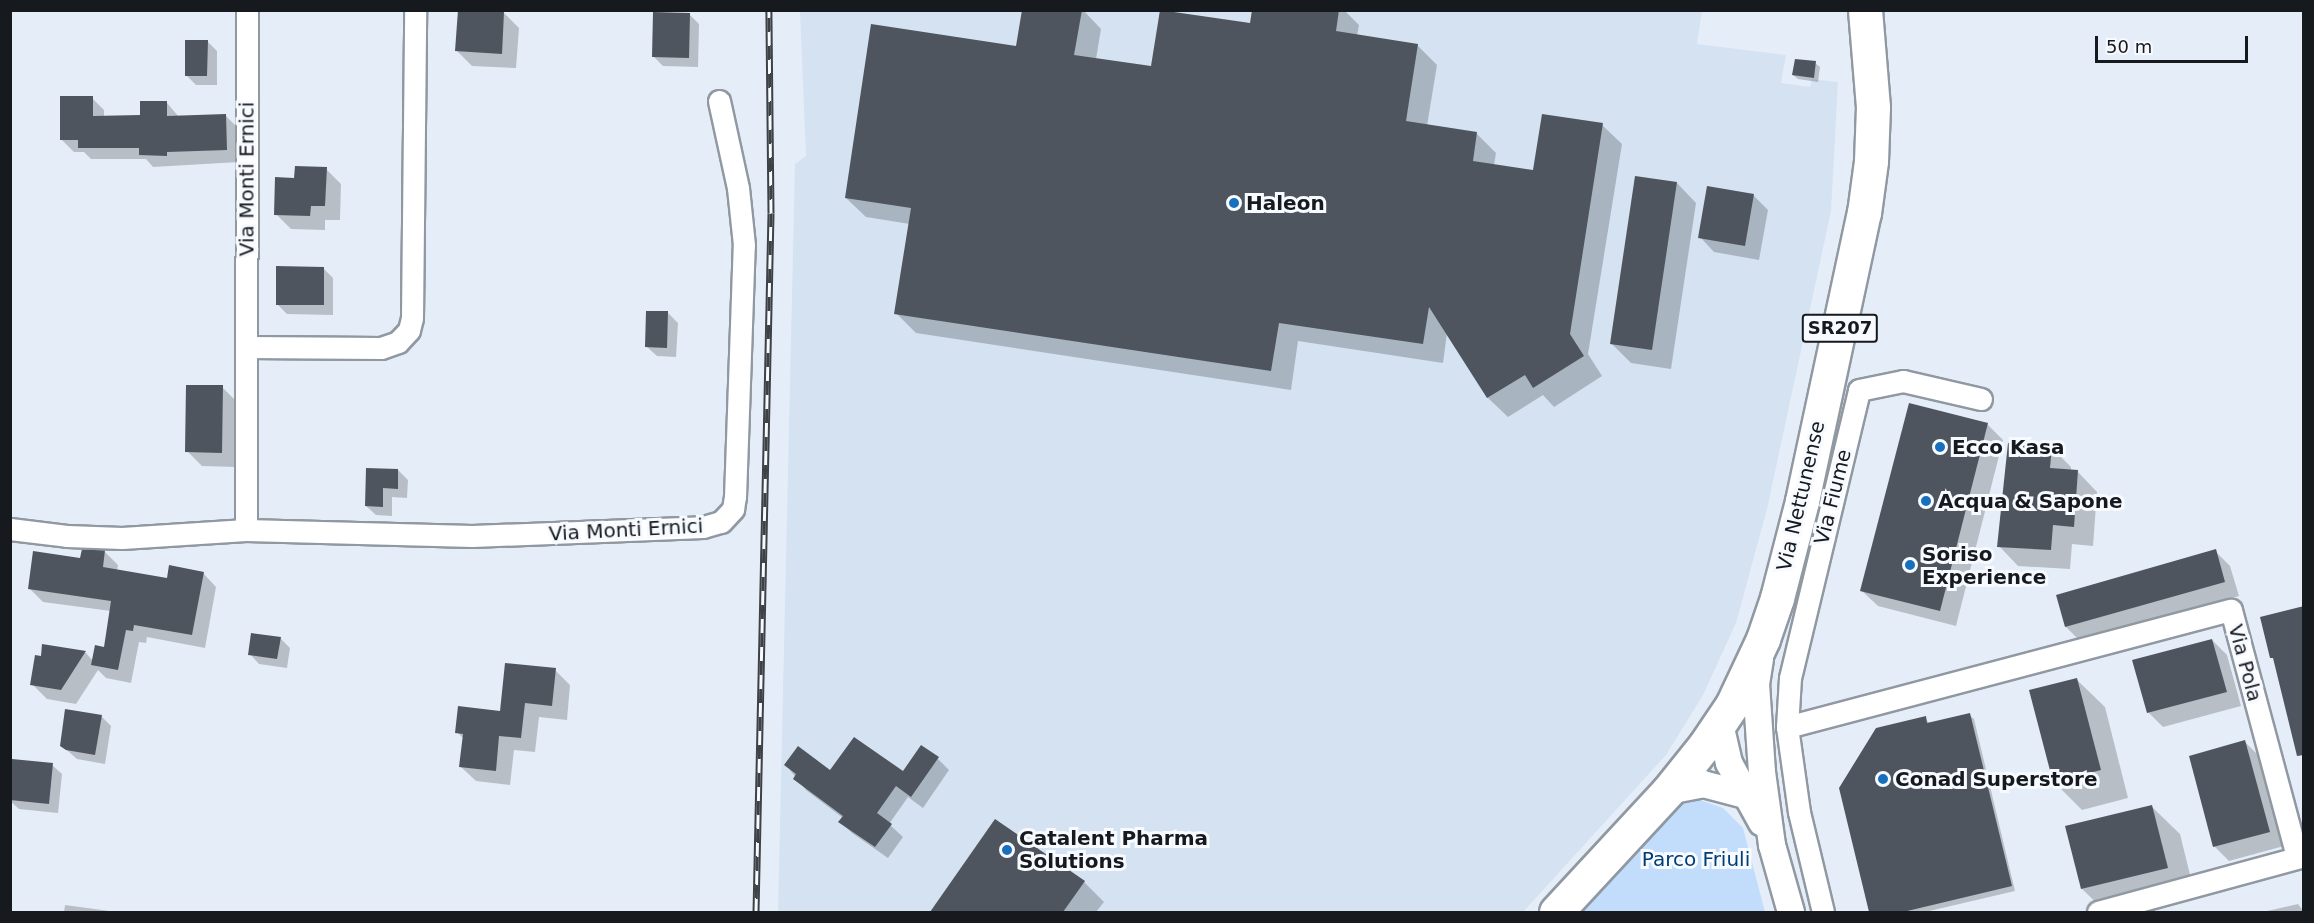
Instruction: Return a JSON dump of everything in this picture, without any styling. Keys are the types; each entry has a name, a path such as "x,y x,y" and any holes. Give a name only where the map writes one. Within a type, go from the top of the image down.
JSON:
{"main road":[{"name":"Via Nettunense","path":"1556,912 1668,791 1720,724 1743,684 1763,639 1777,598 1802,501 1866,204 1873,107 1871,56 1865,10"}],"street":[{"name":"Via Monti Ernici","path":"246,530 247,10"},
{"path":"247,347 381,348 398,342 409,330 412,318 415,10"},
{"name":"Via Monti Ernici","path":"10,529 67,536 122,538 246,530 522,535 703,527 725,519 733,509 735,497 744,245 740,195 720,101"},
{"name":"Via Fiume","path":"1822,912 1795,783 1787,727 1790,678 1859,390 1903,381 1981,399"},
{"name":"Via Pola","path":"1787,727 2231,610 2300,856"},
{"path":"1763,639 1756,684 1758,785 1791,912"},
{"path":"1720,724 1729,763 1758,785"},
{"path":"1668,791 1703,784 1795,783"},
{"path":"2098,912 2300,856"}],"shaded area":[{"path":"800,11 1702,11 1697,44 1786,55 1781,83 1810,87 1812,79 1838,82 1831,211 1767,509 1736,623 1703,695 1666,755 1523,912 778,912 795,164 806,156"}],"green space":[{"name":"Parco Friuli","path":"1700,800 1723,808 1743,828 1765,912 1575,912 1679,802"}],"building":[{"path":"458,10 504,12 502,54 455,51"},
{"name":"Haleon","path":"1022,10 1082,10 1074,55 1151,66 1160,10 1250,23 1252,10 1339,10 1336,31 1418,44 1406,121 1477,132 1473,161 1533,170 1542,114 1603,123 1570,334 1584,356 1533,388 1525,375 1487,398 1429,307 1423,344 1279,323 1271,371 894,314 911,208 845,198 871,24 1016,46"},
{"path":"653,12 690,13 689,58 652,57"},
{"path":"185,40 208,40 207,76 185,76"},
{"path":"1795,59 1816,61 1814,78 1792,75"},
{"path":"60,96 93,96 93,116 140,115 140,101 167,101 167,116 226,114 227,150 167,152 167,156 139,155 139,148 78,148 78,140 60,140"},
{"path":"295,166 327,167 325,206 311,206 310,216 274,215 275,177 294,178"},
{"path":"1635,176 1677,182 1652,350 1610,344"},
{"path":"1707,186 1754,194 1745,246 1698,238"},
{"path":"276,266 324,267 324,305 276,305"},
{"path":"646,311 668,311 667,348 645,347"},
{"path":"186,385 223,385 222,453 185,452"},
{"path":"1909,403 1988,423 1940,611 1860,591"},
{"path":"2008,443 2052,446 2050,468 2078,470 2074,527 2053,525 2051,550 1997,547"},
{"path":"366,468 398,469 398,489 383,488 383,507 365,506"},
{"path":"82,549 105,550 103,567 167,578 169,565 204,572 192,635 134,625 133,631 126,630 118,670 91,665 95,645 104,647 111,601 28,589 33,551 80,558"},
{"path":"2216,549 2225,582 2065,627 2056,595"},
{"path":"2304,606 2304,755 2297,756 2273,658 2270,658 2260,617"},
{"path":"251,633 281,637 277,659 248,655"},
{"path":"2212,639 2227,692 2147,713 2132,660"},
{"path":"42,644 86,651 61,690 30,685 35,655 41,656"},
{"path":"505,663 556,668 552,706 525,703 521,738 499,736 496,771 459,767 463,734 455,733 458,706 500,711"},
{"path":"2077,678 2101,770 2053,782 2029,690"},
{"path":"65,709 102,715 95,755 66,750 60,746"},
{"path":"1970,713 2012,886 1903,912 1869,912 1839,788 1876,728 1926,716 1927,723"},
{"path":"854,737 903,771 921,745 939,757 911,797 896,786 877,813 892,824 875,847 838,822 843,816 793,779 796,774 784,765 798,746 830,770"},
{"path":"2245,740 2270,832 2213,847 2189,756"},
{"path":"12,759 53,763 49,804 10,800"},
{"path":"2152,805 2168,868 2081,889 2065,826"},
{"name":"Catalent Pharma Solutions","path":"995,819 1085,881 1063,912 930,912"}],"railway":[{"path":"756,912 771,213 769,10"}],"place":[{"name":"Haleon","path":"1234,203"},
{"name":"Ecco Kasa","path":"1940,447"},
{"name":"Acqua & Sapone","path":"1926,501"},
{"name":"Soriso Experience","path":"1910,565"},
{"name":"Conad Superstore","path":"1883,779"},
{"name":"Catalent Pharma Solutions","path":"1007,850"}]}
